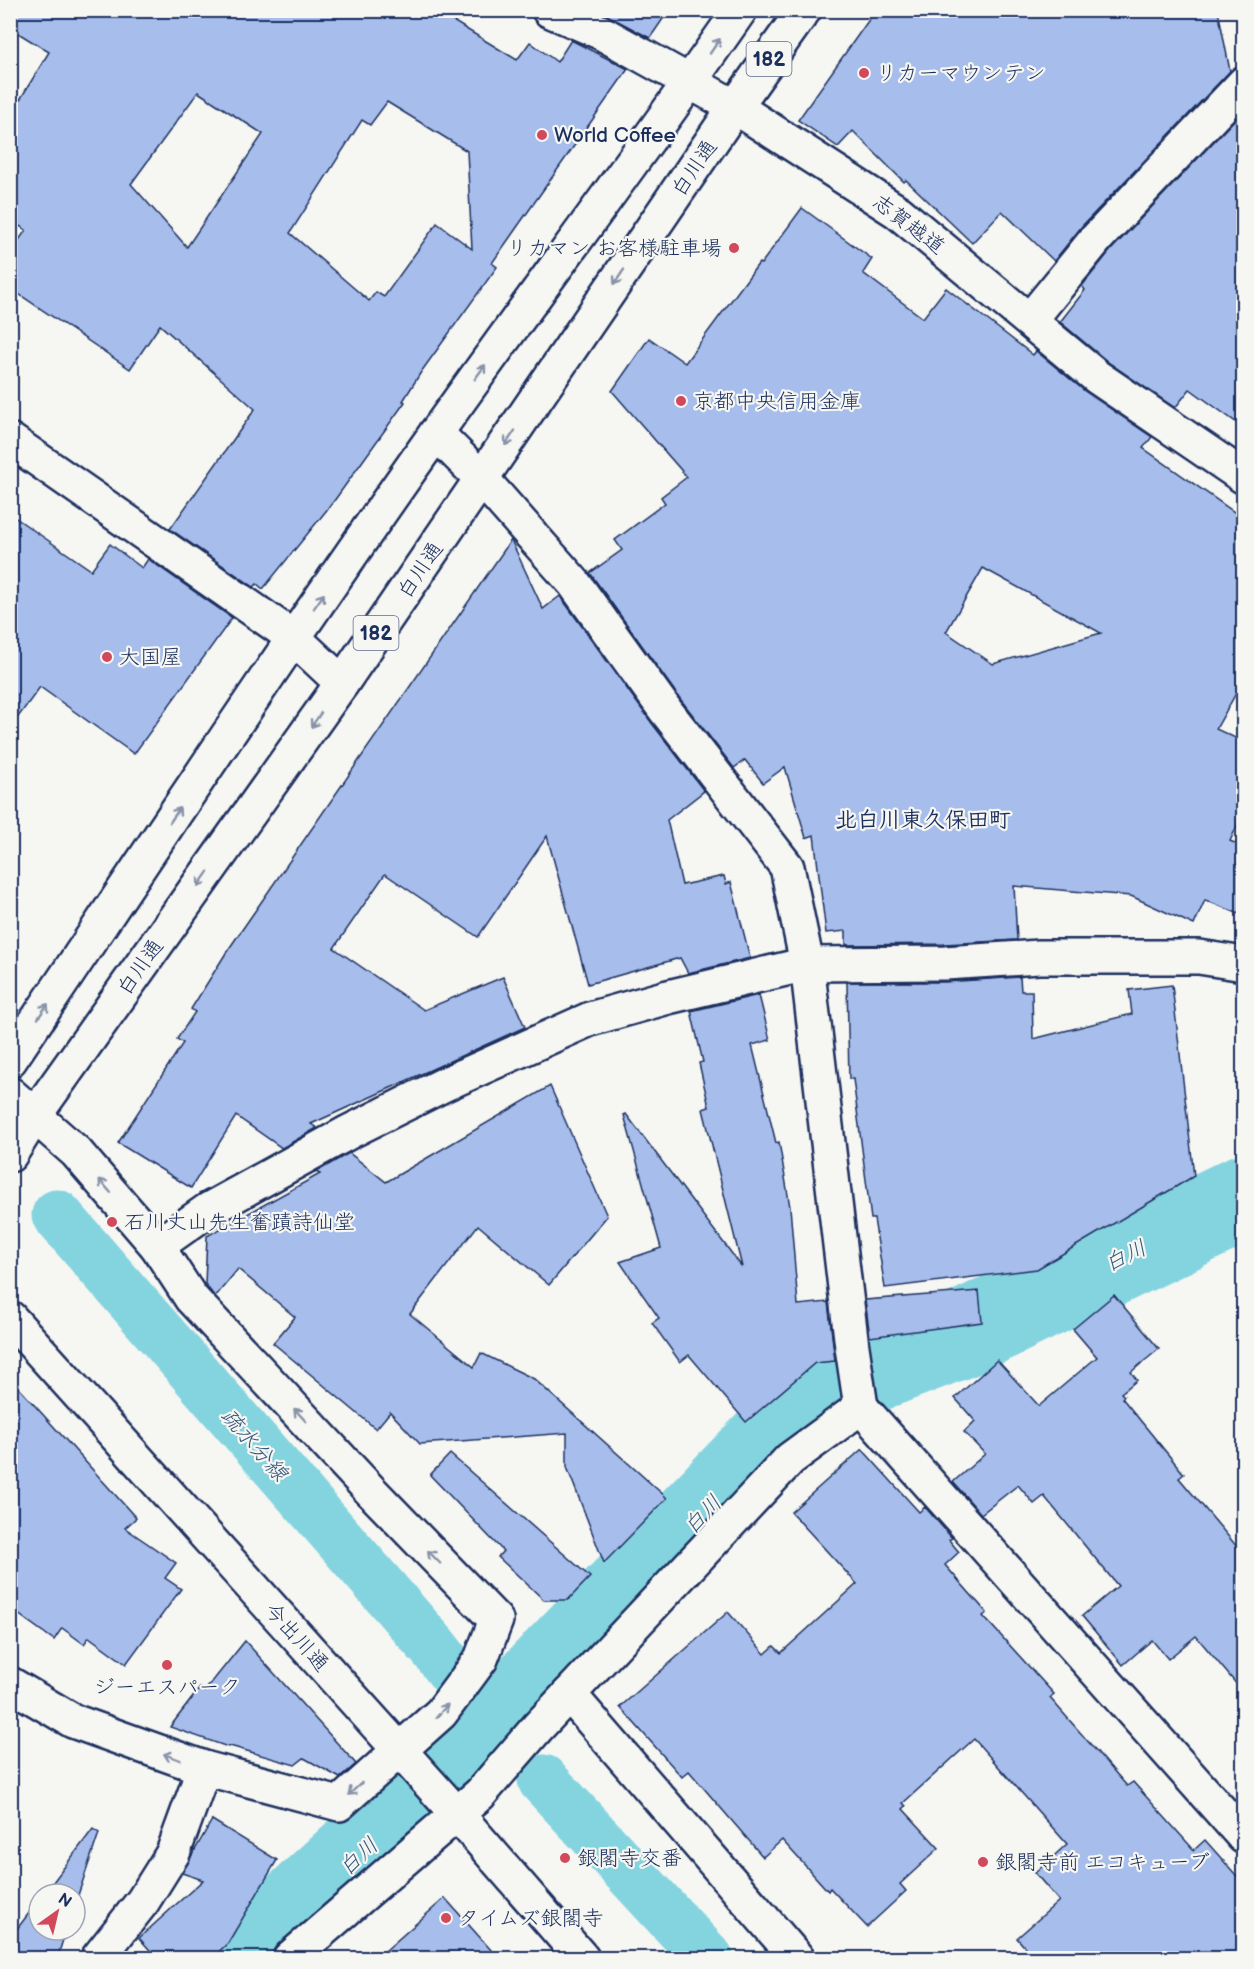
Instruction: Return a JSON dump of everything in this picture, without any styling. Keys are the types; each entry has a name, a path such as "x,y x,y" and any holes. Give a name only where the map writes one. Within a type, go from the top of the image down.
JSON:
{"street":[{"name":"志賀越道","path":"549,10 600,32 735,107 898,212 1097,377 1244,477"},
{"name":"182","path":"10,1060 294,638 436,433 691,82 740,10"},
{"name":"白川通","path":"10,1155 35,1115 342,683 735,107 804,10"},
{"path":"1030,320 1096,239 1244,83"},
{"path":"436,433 482,479 574,583 666,711 787,867 807,964 859,1398 1244,1837"},
{"path":"10,440 294,638 342,683"},
{"path":"157,1246 208,1210 349,1132 544,1038 590,1019 668,997 807,964 945,963 1051,957 1199,957 1244,964"},
{"path":"10,1094 76,1152 157,1246 191,1298 371,1491 496,1620 482,1659 408,1760 339,1803 204,1768 73,1721 10,1684"},
{"name":"今出川通","path":"10,1318 450,1807 582,1959"},
{"path":"290,1959 450,1807 480,1794 569,1694 790,1459 859,1398"},
{"path":"569,1694 797,1959"},
{"path":"98,1959 142,1901 173,1853 204,1768"}],"building":[{"path":"10,10 435,10 517,60 530,42 557,62 571,40 628,69 492,263 497,267 421,372 403,401 405,402 334,501 263,589 257,584 254,587 170,529 255,409 160,325 130,369 10,288 10,253 26,230 10,220 10,116 49,52 10,28","holes":["198,92 263,134 187,247 131,184","387,102 467,151 472,249 437,223 384,297 376,292 369,301 290,233 362,120 370,125"]},
{"path":"597,10 669,10 650,38"},
{"path":"1218,10 1230,71 1082,226 1054,261 1002,211 972,243 906,180 904,182 853,131 838,147 798,120 875,11"},
{"path":"1238,116 1244,145 1244,428 1190,389 1175,408 1108,362 1060,322 1085,290 1082,286 1110,251"},
{"path":"802,208 872,259 863,273 923,318 946,288 1033,355 1036,351 1086,392 1152,437 1143,448 1244,519 1244,679 1216,729 1244,742 1244,811 1230,841 1244,847 1244,916 1205,900 1194,925 1131,896 1014,886 1017,940 944,944 846,945 846,931 826,933 814,835 806,838 785,767 763,783 745,760 734,768 681,700 590,573 622,550 615,540 665,503 661,497 687,477 612,391 649,338 685,363 759,263 761,264","holes":["983,568 1101,633 993,664 946,632"]},
{"name":"大国屋","path":"10,514 91,570 110,544 142,568 148,559 232,618 134,754 40,687 10,728"},
{"path":"511,540 543,609 560,596 704,791 667,820 682,885 724,876 726,884 731,882 750,958 688,973 680,958 588,984 547,836 478,937 385,874 334,948 424,1010 503,977 525,1027 311,1124 317,1128 282,1148 236,1116 191,1188 118,1143 183,1043 177,1039 195,1012 191,1009 226,953"},
{"path":"1020,977 1021,991 1032,991 1033,1039 1132,1014 1129,990 1172,985 1194,1176 1037,1269 885,1288 874,1219 871,1219 853,1079 849,1079 847,982 945,982"},
{"path":"759,995 770,1040 752,1045 776,1143 779,1142 790,1207 798,1305 828,1302 835,1361 815,1363 746,1422 689,1355 680,1362 652,1323 659,1318 620,1262 661,1248 624,1115 626,1114 742,1267 703,1109 709,1107 699,1063 703,1062 691,1011"},
{"path":"550,1086 607,1216 549,1285 478,1225 410,1314 474,1367 481,1353 534,1379 667,1498 604,1563 567,1467 567,1433 420,1444 390,1412 376,1429 273,1343 295,1317 238,1269 215,1297 205,1284 207,1236 320,1174 316,1172 349,1153 386,1182"},
{"path":"979,1291 982,1322 870,1337 865,1300"},
{"path":"1114,1295 1159,1349 1131,1372 1137,1380 1121,1393 1124,1396 1122,1398 1184,1474 1179,1478 1244,1555 1244,1693 1196,1636 1168,1659 1152,1640 1123,1665 1082,1616 1118,1586 1044,1496 1034,1504 1018,1485 981,1514 953,1482 985,1454 964,1432 975,1421 955,1398 997,1360 1039,1406 1097,1357 1073,1329"},
{"path":"10,1378 136,1518 125,1528 176,1563 165,1578 181,1589 126,1664 89,1637 84,1644 62,1628 54,1640 10,1608"},
{"path":"862,1449 919,1512 925,1507 952,1538 949,1540 959,1552 945,1565 987,1613 983,1616 1054,1694 1050,1698 1127,1786 1133,1782 1194,1850 1205,1840 1244,1884 1244,1959 1035,1959 1017,1938 1059,1901 1035,1873 1067,1844 974,1739 903,1803 906,1806 903,1809 939,1848 900,1884 906,1891 867,1927 830,1888 828,1891 782,1840 763,1857 689,1771 682,1777 620,1707 728,1612 765,1654 774,1646 781,1653 857,1584 791,1512"},
{"path":"450,1454 590,1577 568,1600 544,1600 498,1557 503,1551 430,1475"},
{"path":"245,1641 356,1764 340,1778 304,1758 295,1765 228,1747 170,1727 200,1688 204,1692"},
{"path":"212,1820 277,1860 228,1943 211,1959 158,1959 139,1938 203,1880 182,1873"},
{"path":"93,1829 99,1833 82,1882 53,1882"},
{"path":"445,1898 499,1959 376,1959"},
{"path":"27,1916 27,1942 62,1942 57,1959 10,1959 10,1938"}],"waterway":[{"name":"白川","path":"248,1958 297,1909 493,1729 823,1388 965,1333 1244,1198"},
{"name":"疏水分線","path":"57,1215 434,1648 454,1674"},
{"name":"疏水分線","path":"543,1780 708,1958"}],"place":[{"name":"リカーマウンテン","path":"864,73"},
{"name":"World Coffee","path":"542,135"},
{"name":"リカマン お客様駐車場","path":"734,248"},
{"name":"京都中央信用金庫","path":"681,401"},
{"name":"大国屋","path":"107,657"},
{"name":"石川丈山先生奮蹟詩仙堂","path":"112,1222"},
{"name":"ジーエスパーク","path":"167,1665"},
{"name":"銀閣寺交番","path":"565,1858"},
{"name":"銀閣寺前 エコキューブ","path":"983,1862"},
{"name":"タイムズ銀閣寺","path":"446,1918"}],"district":[{"name":"北白川東久保田町","path":"923,819"}]}
